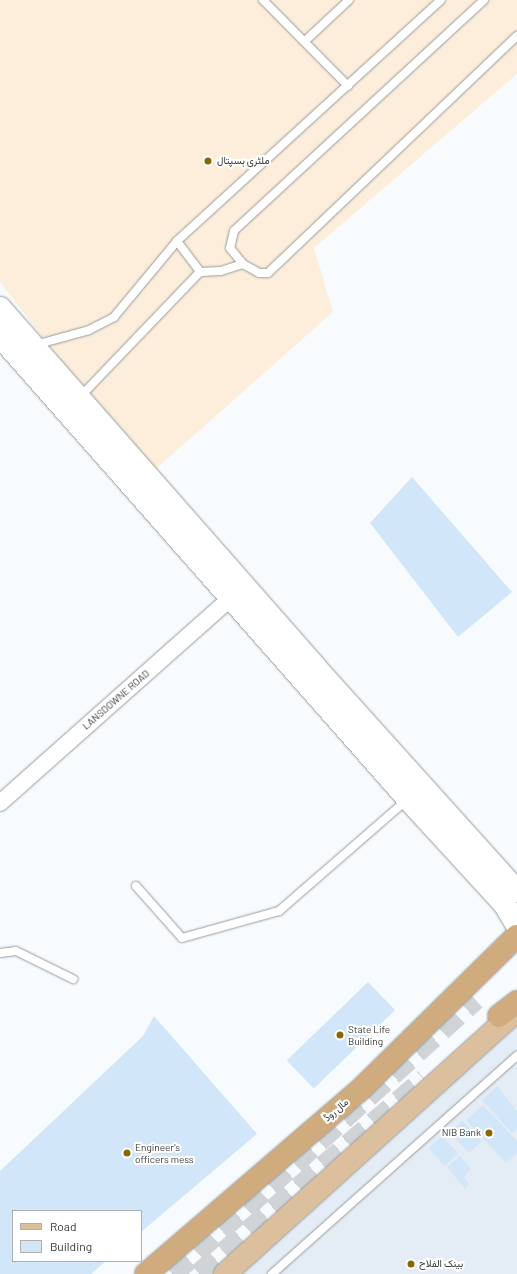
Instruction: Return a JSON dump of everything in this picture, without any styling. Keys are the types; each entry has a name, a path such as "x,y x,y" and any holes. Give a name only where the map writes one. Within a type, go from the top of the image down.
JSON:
{"highway":[{"name":"مال روڈ","path":"146,1274 359,1091 517,936"},
{"path":"475,999 517,950"},
{"path":"508,1013 517,1002"}],"main road":[{"path":"0,308 517,891"},
{"path":"0,336 408,799 505,905 517,925"},
{"path":"225,1274 508,1013"}],"street":[{"name":"LANSDOWNE ROAD","path":"3,794 231,598"}],"lane":[{"path":"263,0 348,86"},
{"path":"305,41 349,0"},
{"path":"34,346 89,330 114,317 177,241 441,0"},
{"path":"484,0 234,231 230,248 243,264 259,273 268,273 517,36"},
{"path":"177,241 200,272"},
{"path":"79,398 200,272 221,271 243,264"},
{"path":"136,886 182,938 279,911 408,799"},
{"path":"0,953 16,951 73,979"},
{"path":"272,1274 517,1056"}],"shaded area":[{"name":"ملٹری ہسپتال","path":"0,0 517,0 517,74 314,248 333,312 149,475 0,282"},
{"path":"517,1010 517,1274 233,1274"}],"building":[{"path":"412,477 512,592 458,637 370,523"},
{"name":"State Life Building","path":"368,982 395,1010 314,1089 287,1060"},
{"name":"Engineer's officers mess","path":"154,1016 257,1134 142,1231 142,1210 12,1210 12,1262 105,1262 91,1274 0,1274 0,1171 143,1036"},
{"path":"497,1086 517,1111 517,1129 512,1133 482,1100"},
{"path":"483,1105 517,1141 517,1154 506,1163 466,1120"},
{"path":"462,1121 481,1141 469,1153 450,1133"},
{"path":"442,1136 458,1154 445,1166 429,1148"},
{"path":"460,1156 471,1169 464,1177 469,1184 465,1189 447,1167"}],"tunnel":[{"path":"172,1274 475,999"},
{"path":"199,1274 425,1079"}],"place":[{"name":"ملٹری ہسپتال","path":"208,161"},
{"name":"State Life Building","path":"340,1035"},
{"name":"NIB Bank","path":"489,1133"},
{"name":"Engineer's officers mess","path":"127,1153"},
{"name":"بینک الفلاح","path":"411,1264"}]}
